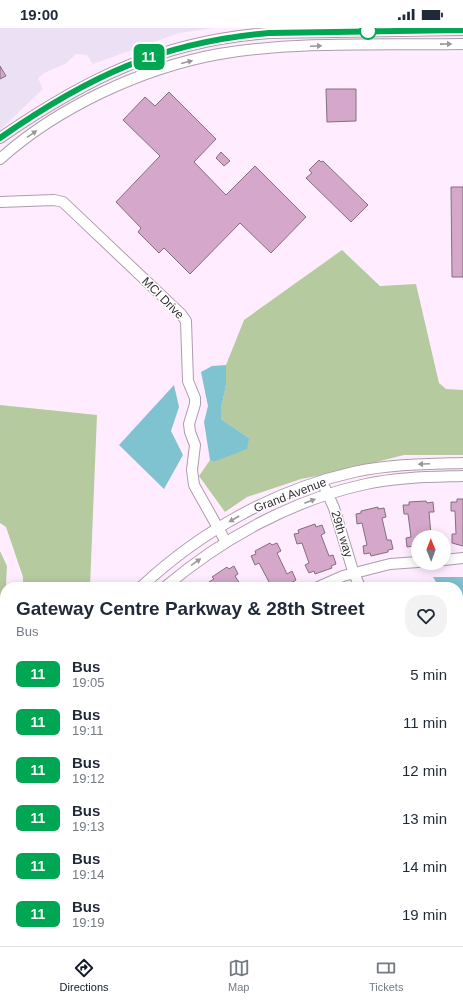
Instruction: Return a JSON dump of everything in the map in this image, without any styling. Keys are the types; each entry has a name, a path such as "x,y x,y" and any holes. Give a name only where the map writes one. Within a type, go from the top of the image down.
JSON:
{"street":[{"path":"0,138 42,110 94,80 127,65 163,52 200,43 239,35 269,33 463,30"},
{"path":"0,159 39,129 113,87 146,74 218,54 285,47 463,44"},
{"name":"MCI Drive","path":"0,202 54,200 63,202 181,314 186,321 187,375 195,398 195,404 189,424 195,452 192,470 194,485 226,542"},
{"name":"Grand Avenue","path":"147,582 178,554 217,528 237,516 276,498 323,481 355,472 388,467 463,463"},
{"name":"Grand Avenue","path":"172,582 190,566 249,528 287,510 327,495 366,484 399,479 463,476"},
{"name":"29th way","path":"323,481 327,495 334,508 355,574"},
{"path":"451,559 463,558"},
{"path":"329,582 343,576 390,564 411,562"},
{"path":"355,574 358,582"}],"shaded area":[{"path":"0,28 214,28 179,33 93,64 87,55 76,54 65,64 46,72 38,78 43,89 0,130"}],"green space":[{"path":"342,250 380,286 416,284 439,383 446,389 463,390 463,455 404,455 337,472 301,479 247,497 225,512 199,476 210,460 213,462 249,438 221,419 221,409 226,385 226,365 244,320"},
{"path":"0,405 97,415 90,582 23,582 23,577 6,527 0,523"},
{"path":"0,551 7,566 6,582 0,582"}],"water":[{"path":"226,365 226,385 221,409 221,419 249,438 247,449 213,462 210,460 204,422 208,406 201,372 212,366"},
{"path":"174,385 179,407 171,431 183,455 164,489 119,445"},
{"path":"433,577 463,577 463,582 436,582"}],"building":[{"path":"0,66 6,76 0,79"},
{"path":"326,89 356,89 356,121 327,122"},
{"path":"169,92 216,139 194,162 226,195 255,166 306,217 271,253 240,223 190,274 164,248 159,253 138,232 141,228 116,202 160,156 123,120 145,97 155,106"},
{"path":"221,152 230,161 224,166 216,158"},
{"path":"319,160 321,162 323,161 368,205 351,222 306,178 312,173 309,170"},
{"path":"451,187 463,187 463,277 452,277"},
{"path":"457,499 463,499 463,546 452,543 452,534 456,534 455,511 451,511 451,502 457,502"},
{"path":"409,502 433,502 434,512 429,512 431,530 411,530 411,537 408,514 404,514 403,505 409,505"},
{"path":"378,507 378,509 384,508 386,517 382,518 387,540 391,540 393,549 388,550 388,552 371,556 370,553 364,554 363,546 367,545 362,523 357,524 356,514 361,513 361,511"},
{"path":"315,524 316,527 322,525 325,533 321,535 329,556 333,555 336,564 331,566 332,568 315,574 314,571 309,573 305,565 309,563 302,543 297,544 294,534 299,533 298,530"},
{"path":"411,537 411,546 407,547 406,538"},
{"path":"270,543 272,545 277,543 281,551 277,553 287,574 292,571 296,580 293,582 269,582 259,563 255,565 251,556 256,554 255,551"},
{"path":"234,566 238,574 235,576 239,582 209,582 214,579 212,577 227,567 229,569"}],"bus line":[{"name":"11","path":"0,138 36,113 94,80 127,65 163,52 200,43 239,35 269,33 463,30"}]}
